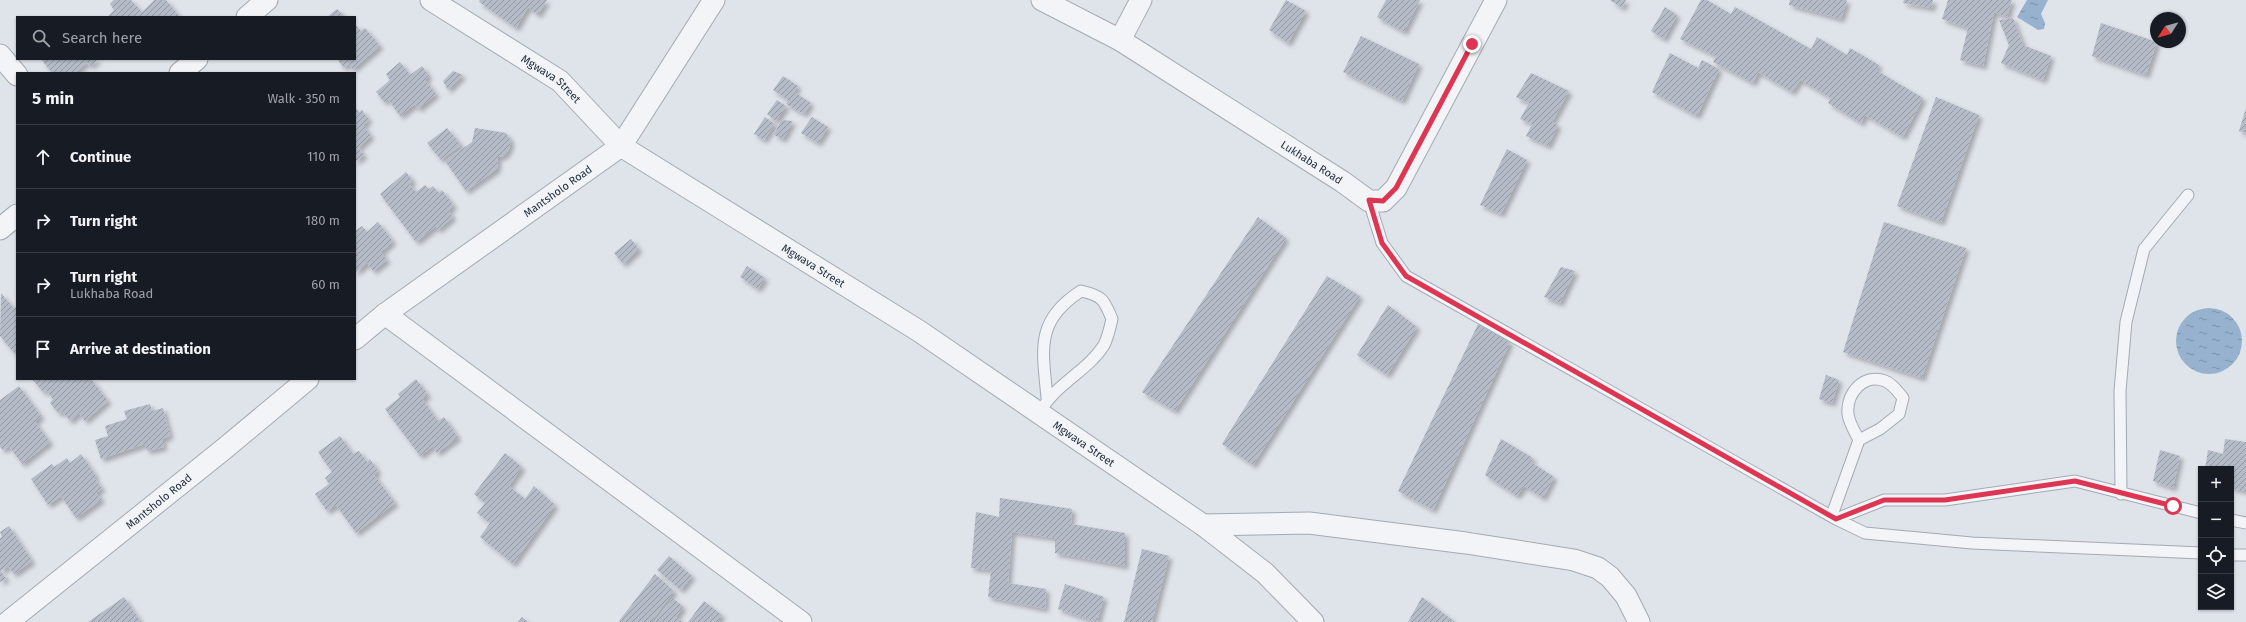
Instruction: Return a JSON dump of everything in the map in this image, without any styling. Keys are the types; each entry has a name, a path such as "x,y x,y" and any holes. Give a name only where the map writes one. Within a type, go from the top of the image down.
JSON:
{"street":[{"path":"248,16 267,0"},
{"name":"Mgwava Street","path":"432,0 560,81 621,146 919,331 1043,405 1265,573 1313,622"},
{"name":"Mantsholo Road","path":"356,338 385,314 621,146 714,0"},
{"name":"Lukhaba Road","path":"1042,0 1120,40 1337,178 1369,200"},
{"path":"1120,40 1141,0"},
{"path":"1369,200 1383,201 1396,188 1496,0"},
{"path":"0,55 16,74"},
{"path":"181,72 196,60"},
{"path":"0,229 16,216"},
{"path":"385,314 801,622"},
{"name":"Mantsholo Road","path":"8,622 218,454 307,380"},
{"path":"1203,525 1309,523 1466,543 1574,560 1598,568 1610,577 1626,596 1639,622"}],"lane":[{"path":"2121,494 2120,391 2126,322 2144,249 2188,195"},
{"path":"1369,200 1382,243 1406,276 1865,533 1972,543 2198,553"},
{"path":"1081,291 1094,294 1103,299 1112,319 1109,334 1103,346 1043,405 1043,344 1047,328 1067,300 1081,291"},
{"path":"1834,517 1858,440 1848,414 1853,392 1863,381 1874,379 1886,381 1896,388 1903,398 1899,414 1880,430 1858,440"},
{"path":"1834,517 1884,500 1945,500 2075,481 2121,494 2198,512"},
{"path":"2234,521 2246,523"},
{"path":"2234,555 2246,555"}],"water":[{"path":"2027,0 2048,0 2041,14 2045,23 2044,29 2038,30 2017,17"},
{"path":"2209,308 2222,310 2237,323 2240,328 2242,341 2240,354 2227,369 2222,372 2209,374 2196,372 2181,359 2178,354 2176,341 2178,328 2191,313 2196,310"}],"building":[{"path":"114,0 131,0 142,12 154,0 166,0 179,16 108,16 114,10 110,4"},
{"path":"480,0 547,0 538,15 528,7 516,28 479,2"},
{"path":"1286,0 1306,11 1288,43 1269,30"},
{"path":"1386,0 1420,0 1404,32 1377,17"},
{"path":"1610,0 1626,0 1622,8"},
{"path":"1701,0 1707,0 1731,14 1735,7 1811,49 1817,37 1847,55 1850,48 1879,65 1876,70 1923,98 1903,137 1865,115 1861,123 1828,103 1831,98 1800,80 1792,92 1758,72 1753,83 1713,62 1716,56 1680,39"},
{"path":"1790,0 1847,0 1841,19 1789,5"},
{"path":"1904,0 1933,0 1932,8 1903,3"},
{"path":"1948,0 2012,0 2007,17 1994,12 1983,66 1960,60 1968,28 1942,19"},
{"path":"1665,7 1677,15 1664,39 1651,31"},
{"path":"337,9 344,16 328,16"},
{"path":"2013,18 2023,45 2051,56 2043,80 2001,63 2009,45 1999,20"},
{"path":"2101,23 2150,40 2150,48 2155,48 2146,75 2092,56"},
{"path":"356,25 361,31 365,28 380,46 353,69 348,64 344,68 338,60 356,60"},
{"path":"1361,36 1419,64 1402,101 1343,72"},
{"path":"1670,53 1698,68 1702,60 1719,69 1697,116 1652,92"},
{"path":"42,60 98,60 90,66 87,62 76,72 51,72"},
{"path":"400,62 410,75 422,66 429,76 425,80 436,94 418,109 415,104 400,116 388,99 384,102 376,92 390,80 386,74"},
{"path":"453,71 463,75 448,90 443,81"},
{"path":"1531,73 1569,91 1552,122 1558,125 1548,146 1526,136 1532,124 1520,119 1529,103 1516,97"},
{"path":"783,76 798,86 794,92 811,103 804,114 786,104 788,100 773,90"},
{"path":"1936,97 1979,115 1941,222 1897,206"},
{"path":"777,100 786,106 776,121 767,114"},
{"path":"356,108 359,112 362,110 369,120 363,125 371,136 358,148 364,155 356,161"},
{"path":"2246,108 2246,133 2239,131"},
{"path":"765,117 775,124 764,140 754,134"},
{"path":"812,117 828,127 818,143 801,133"},
{"path":"781,120 793,121 783,139 774,135"},
{"path":"447,128 461,145 441,160 427,143"},
{"path":"475,128 506,133 511,141 509,149 504,156 498,157 497,169 466,191 445,161 472,142"},
{"path":"1507,149 1527,160 1501,214 1480,205"},
{"path":"406,172 413,181 409,184 416,192 425,185 429,189 433,186 439,193 442,190 454,206 448,210 453,217 438,230 436,226 416,242 380,194"},
{"path":"1258,217 1286,238 1175,411 1142,392"},
{"path":"378,222 393,241 381,252 387,260 373,271 367,263 356,272 356,230 362,226 367,232"},
{"path":"1884,222 1966,248 1922,378 1843,352"},
{"path":"631,239 639,249 623,264 614,253"},
{"path":"747,266 765,278 758,289 740,277"},
{"path":"1561,267 1575,271 1560,303 1544,297"},
{"path":"1327,276 1360,296 1253,465 1222,444"},
{"path":"1,293 14,309 16,307 16,351 14,353 0,336"},
{"path":"1388,305 1417,327 1387,375 1357,355"},
{"path":"1478,324 1510,342 1433,510 1398,491"},
{"path":"1826,375 1839,380 1832,403 1819,399"},
{"path":"416,379 428,395 422,399 438,421 444,417 458,437 437,453 433,446 420,456 385,409 400,397 398,394"},
{"path":"33,380 92,380 108,401 85,421 79,413 70,421 62,411 59,414 50,403 53,399 46,390 43,392"},
{"path":"19,386 41,416 35,422 50,442 22,464 9,446 3,450 0,447 0,400"},
{"path":"150,404 152,411 163,408 170,436 162,439 164,447 147,451 145,444 101,459 95,440 108,436 105,426 127,419 124,411"},
{"path":"340,436 353,454 359,451 367,462 370,459 378,471 374,475 395,503 356,533 336,505 327,511 315,494 329,484 325,478 332,472 318,452"},
{"path":"1501,439 1533,458 1531,462 1554,477 1543,498 1524,486 1517,496 1485,475"},
{"path":"2225,439 2246,442 2246,491 2234,489 2234,466 2205,466 2208,450 2223,454"},
{"path":"2160,450 2180,456 2173,488 2153,481"},
{"path":"505,453 522,467 509,486 525,499 534,486 555,505 513,564 480,537 490,523 477,513 485,503 474,494"},
{"path":"81,454 96,476 94,478 102,488 96,493 102,499 76,518 61,496 48,505 31,479 52,464 54,467 67,458 70,463"},
{"path":"1000,498 1072,509 1071,524 1125,533 1125,566 1055,553 1055,538 1012,532 1008,583 1046,589 1045,609 988,597 991,570 971,568 976,512 999,517"},
{"path":"9,526 32,561 14,574 8,566 1,571 6,579 0,582 0,538 2,537 0,532"},
{"path":"1142,549 1169,556 1152,622 1124,622"},
{"path":"669,556 692,576 681,590 657,570"},
{"path":"655,574 674,591 651,622 620,622 619,621"},
{"path":"1065,584 1104,597 1097,622 1058,609"},
{"path":"124,597 141,622 88,622"},
{"path":"1422,597 1455,622 1408,622"},
{"path":"673,598 683,607 676,617 682,622 654,622"},
{"path":"704,601 722,615 717,622 688,622"},
{"path":"522,617 528,622 518,622"}],"route":[{"path":"1472,44 1396,188 1383,201 1369,200 1382,243 1406,276 1832,515 1836,519 1884,500 1945,500 2075,481 2121,494 2173,506"}]}
